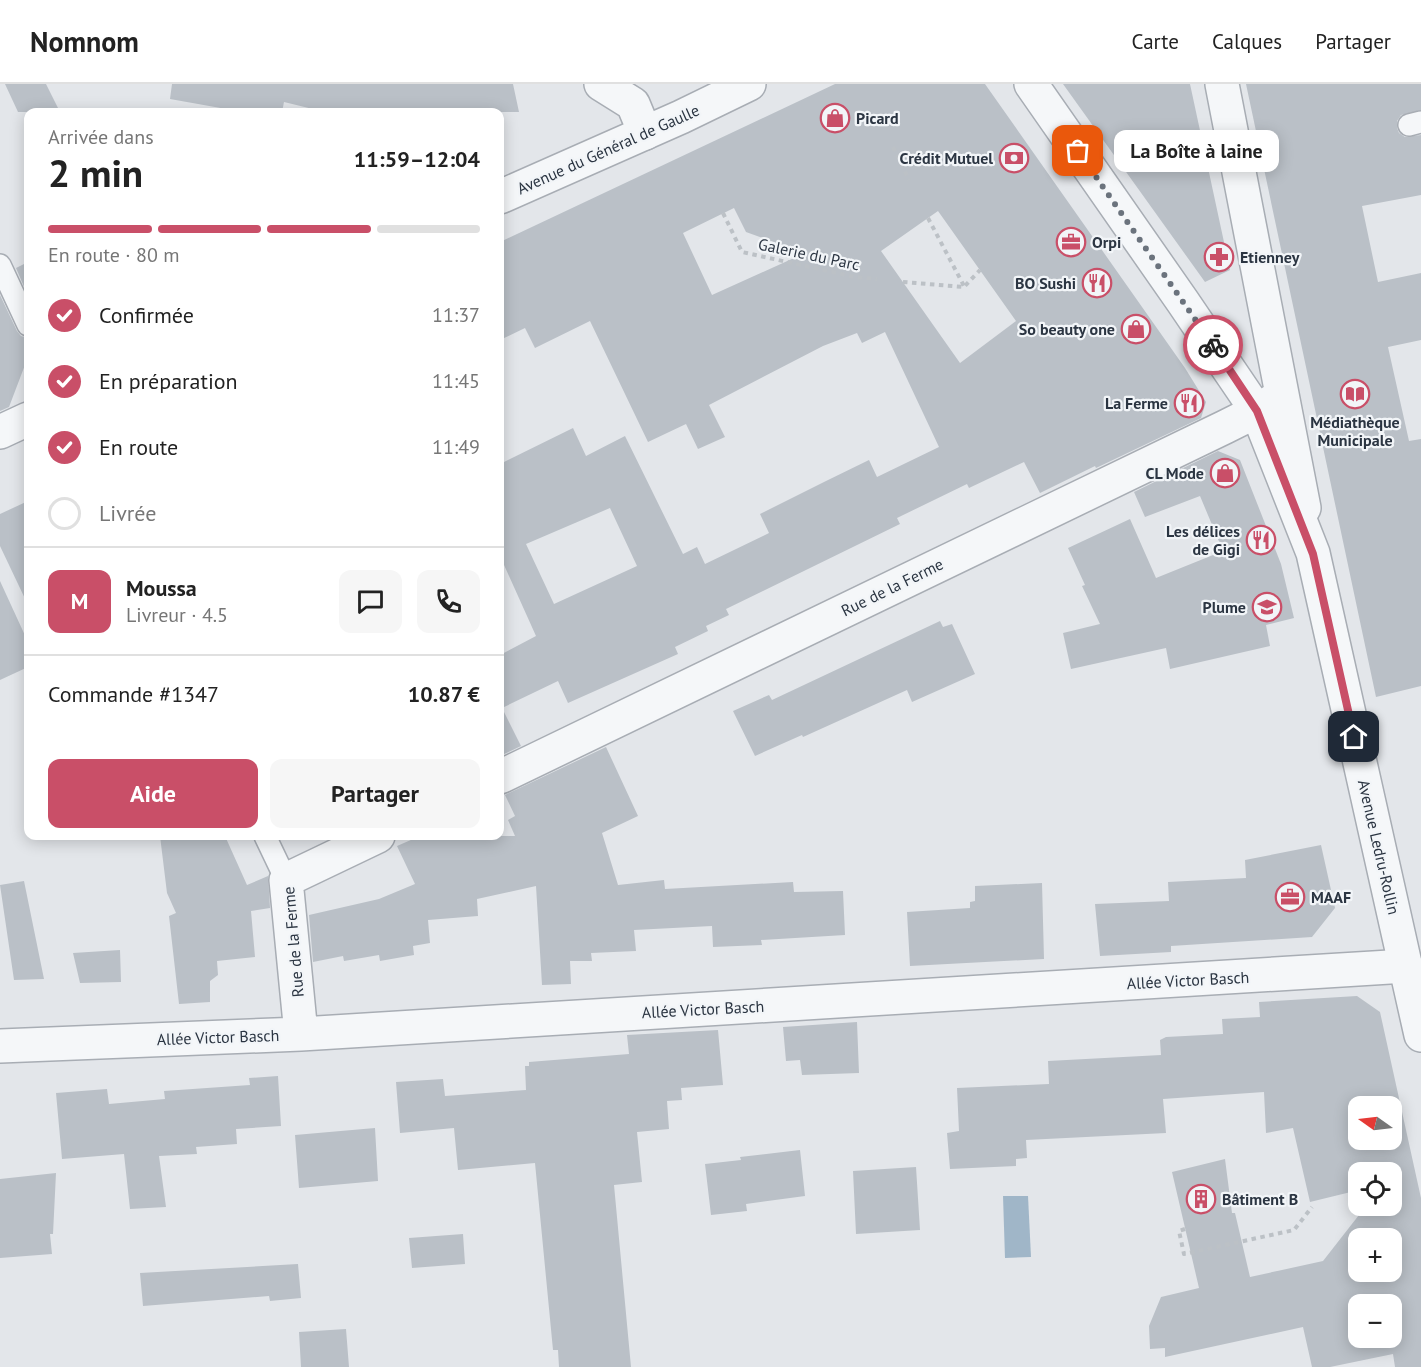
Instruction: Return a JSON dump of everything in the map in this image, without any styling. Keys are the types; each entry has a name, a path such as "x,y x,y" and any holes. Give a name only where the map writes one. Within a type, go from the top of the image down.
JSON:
{"street":[{"path":"602,84 633,104 645,133"},
{"name":"Avenue du Général de Gaulle","path":"504,195 749,84"},
{"name":"Avenue Ledru-Rollin","path":"1031,84 1183,302 1269,403 1313,554 1421,1035"},
{"path":"1221,84 1269,403"},
{"name":"Rue de la Ferme","path":"504,775 1269,403"},
{"path":"0,432 24,421"},
{"name":"Rue de la Ferme","path":"302,1034 286,880 370,840"},
{"name":"Allée Victor Basch","path":"0,1046 302,1034 1406,966"}],"lane":[{"path":"0,265 24,316"},
{"path":"267,840 286,880"}],"path":[{"path":"893,147 909,180"},
{"name":"Galerie du Parc","path":"723,213 742,252 855,277 878,279"},
{"path":"928,218 964,287"},
{"path":"964,287 980,270"},
{"path":"903,282 964,287"},
{"path":"1185,1228 1179,1231 1184,1254 1294,1230 1312,1207"}],"water":[{"path":"1003,1196 1028,1196 1031,1257 1005,1258"}],"building":[{"path":"5,84 46,84 58,108 24,108 24,112 18,112"},
{"path":"172,84 513,84 519,112 504,112 504,108 309,108 284,102 283,108 221,108 170,99"},
{"path":"835,84 985,84 1185,368 1206,402 1201,418 1040,493 1024,462 969,488 967,484 897,518 900,524 726,609 729,615 706,626 708,631 675,647 678,654 568,703 558,681 504,707 504,653 536,636 504,565 504,462 573,428 586,456 625,436 683,554 697,547 705,564 769,533 760,514 826,481 869,460 877,477 939,447 885,332 862,343 857,333 823,346 709,405 725,437 698,449 686,424 648,442 590,321 535,348 525,328 504,338 504,240","holes":["734,208 746,232 805,253 712,295 683,233","938,211 1016,321 960,363 881,251","610,508 637,566 554,604 526,544"]},
{"path":"1063,84 1190,84 1230,270 1205,282"},
{"path":"1246,84 1421,84 1421,110 1401,115 1397,121 1397,128 1399,133 1405,137 1421,135 1421,195 1362,206 1378,282 1421,273 1421,340 1388,347 1409,441 1421,439 1421,686 1376,697"},
{"path":"24,264 24,287 16,268"},
{"path":"0,295 17,331 24,337 24,368 9,407 0,411"},
{"path":"1218,451 1240,460 1281,564 1294,618 1266,625 1270,646 1170,669 1166,648 1071,669 1063,633 1100,624 1082,586 1085,585 1068,548 1130,519 1156,578 1223,551 1200,496 1145,517 1134,492"},
{"path":"24,503 24,597 0,546 0,514"},
{"path":"0,581 24,633 24,669 0,680"},
{"path":"940,621 943,627 952,624 975,674 912,702 907,690 755,756 733,711 769,695 772,700"},
{"path":"504,712 521,746 504,754"},
{"path":"606,747 638,816 602,833 618,885 664,880 665,889 793,882 794,892 843,891 845,935 761,940 762,945 713,947 712,926 634,930 636,951 591,953 592,961 570,961 571,984 542,985 536,886 477,899 478,916 428,920 430,943 413,946 414,955 380,961 379,955 344,961 343,956 313,962 309,915 379,899 415,884 397,846 411,840 504,840 504,836 515,836 508,820 515,816 505,795"},
{"path":"160,840 227,840 247,885 268,876 270,908 251,911 255,957 217,961 218,975 210,981 210,1002 179,1004 169,916 176,913 167,893"},
{"path":"1321,845 1335,908 1312,937 1171,946 1171,952 1100,956 1095,904 1169,901 1168,882 1246,878 1245,860"},
{"path":"24,881 44,979 14,980 0,885"},
{"path":"1042,883 1044,959 910,966 907,912 970,908 970,902 975,901 975,886"},
{"path":"120,950 121,982 80,983 73,953"},
{"path":"1357,996 1380,1012 1399,1096 1348,1096 1348,1150 1402,1150 1402,1112 1421,1198 1421,1367 1395,1367 1393,1354 1330,1367 1312,1367 1303,1327 1165,1357 1165,1348 1150,1349 1149,1326 1161,1297 1199,1288 1172,1172 1225,1159 1232,1213 1235,1213 1250,1277 1323,1261 1348,1229 1348,1282 1402,1282 1402,1228 1349,1228 1358,1216 1402,1216 1402,1162 1348,1162 1348,1193 1310,1202 1293,1128 1266,1133 1264,1092 1163,1099 1166,1133 1026,1140 1027,1158 1016,1159 1016,1166 950,1169 947,1133 959,1131 957,1088 1049,1084 1048,1061 1161,1055 1160,1040 1166,1037 1223,1034 1222,1019 1260,1017 1259,1002"},
{"path":"857,1022 859,1073 802,1075 800,1060 786,1061 783,1027"},
{"path":"718,1030 723,1085 681,1088 682,1100 667,1101 669,1129 637,1132 642,1182 614,1185 631,1367 559,1367 558,1350 553,1350 535,1163 458,1170 454,1128 400,1133 396,1082 443,1079 445,1096 526,1090 525,1066 529,1066 529,1062 629,1054 627,1035"},
{"path":"278,1076 281,1126 236,1129 237,1144 196,1147 197,1154 159,1156 166,1207 130,1209 124,1154 62,1159 56,1093 107,1089 109,1104 165,1099 164,1091 250,1085 249,1078"},
{"path":"375,1128 378,1181 299,1188 295,1135"},
{"path":"800,1150 805,1196 746,1204 747,1211 711,1215 705,1164 741,1160 740,1157"},
{"path":"916,1167 920,1230 856,1234 853,1171"},
{"path":"56,1173 53,1234 50,1234 52,1254 0,1258 0,1179"},
{"path":"463,1234 465,1264 412,1268 409,1238"},
{"path":"298,1264 301,1298 270,1301 269,1296 143,1306 140,1273"},
{"path":"346,1329 349,1367 301,1367 299,1332"}],"way so far":[{"path":"1078,151 1213,345"}],"place":[{"name":"Picard","path":"835,118"},
{"name":"La Boîte à laine","path":"1078,151"},
{"name":"Crédit Mutuel","path":"1014,158"},
{"name":"Orpi","path":"1071,242"},
{"name":"Etienney","path":"1219,257"},
{"name":"BO Sushi","path":"1097,283"},
{"name":"So beauty one","path":"1136,329"},
{"name":"Médiathèque Municipale","path":"1355,394"},
{"name":"La Ferme","path":"1189,403"},
{"name":"CL Mode","path":"1225,473"},
{"name":"Les délices de Gigi","path":"1261,540"},
{"name":"Plume","path":"1267,607"},
{"name":"MAAF","path":"1290,897"},
{"name":"Bâtiment B","path":"1201,1199"}],"route":[{"path":"1213,345 1257,411 1313,554 1354,737"}]}
